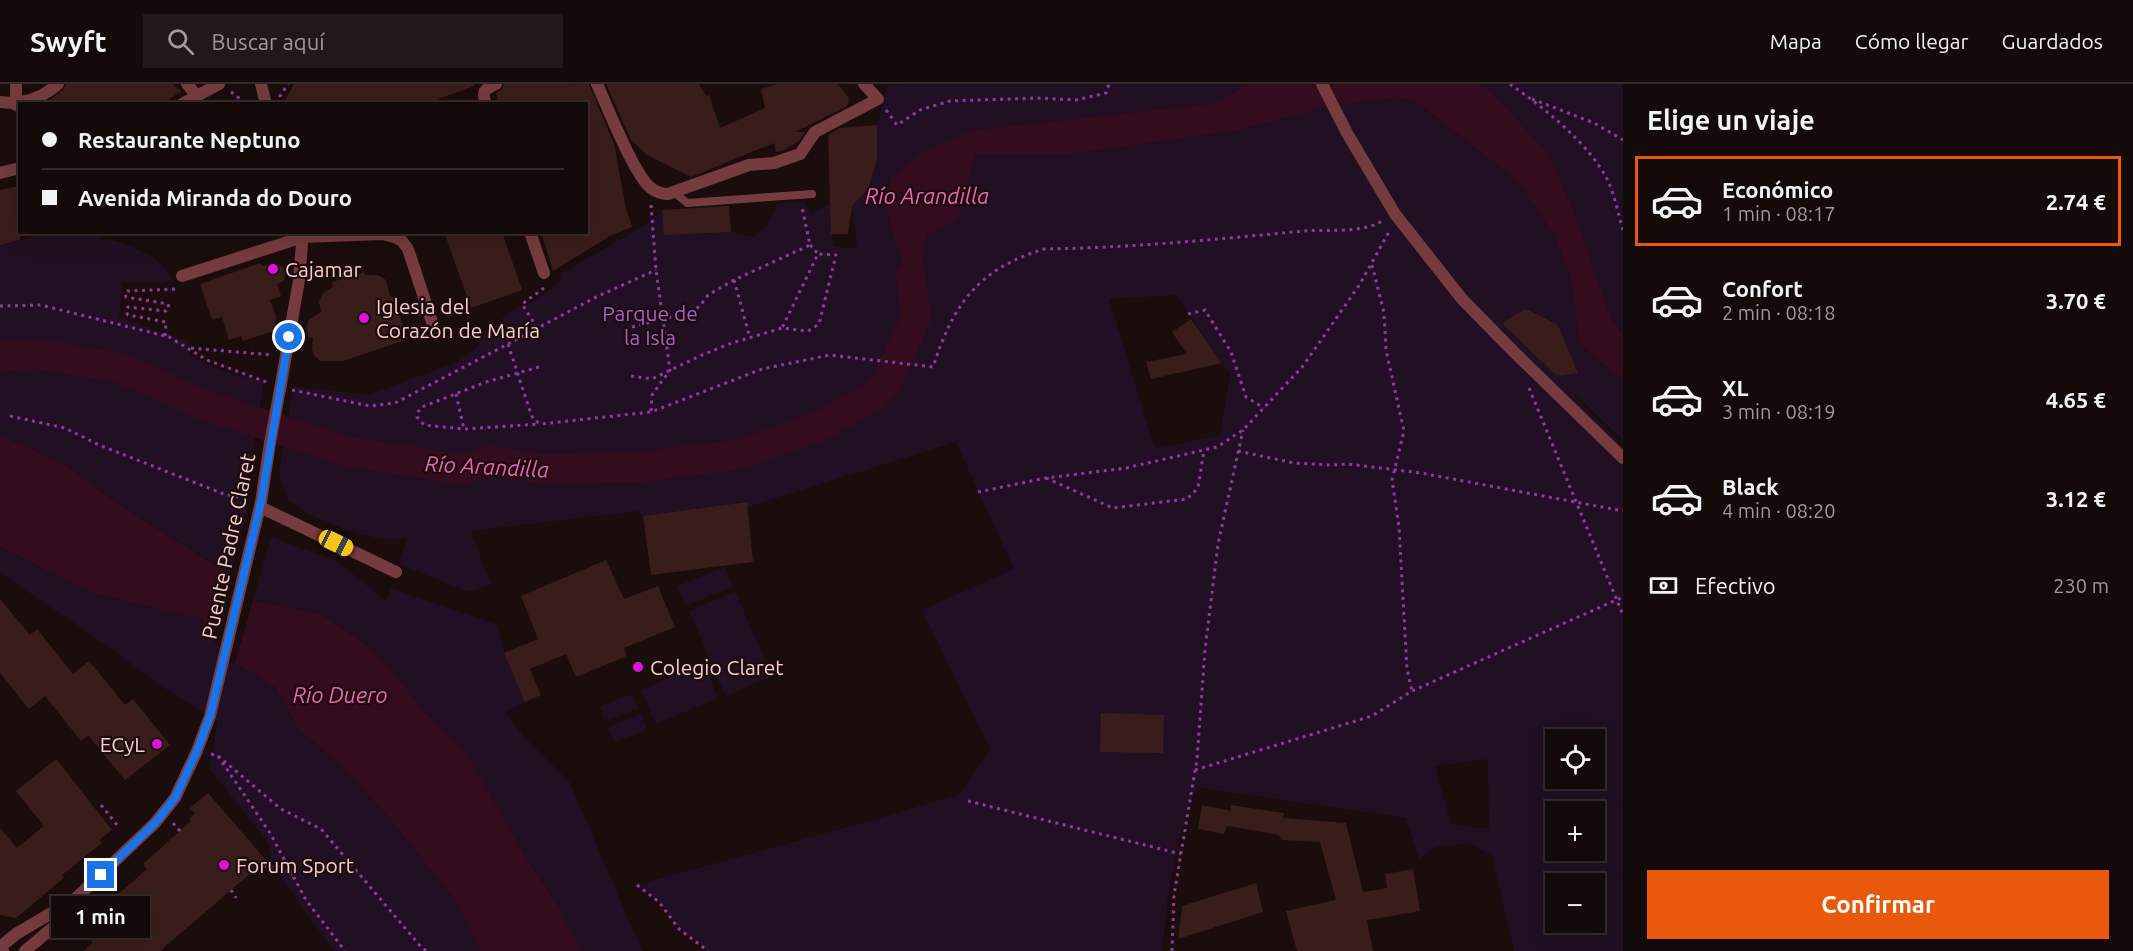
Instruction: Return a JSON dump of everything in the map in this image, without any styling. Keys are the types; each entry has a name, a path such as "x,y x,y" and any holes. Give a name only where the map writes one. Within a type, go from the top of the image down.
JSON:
{"street":[{"path":"0,102 16,105 16,84"},
{"path":"24,102 46,94 58,84"},
{"path":"187,84 196,95"},
{"path":"185,102 219,84"},
{"path":"261,84 266,102"},
{"path":"486,102 484,90 496,84"},
{"path":"597,84 645,183 662,194 675,193 749,165 774,163 800,154 815,132 878,99 864,84"},
{"path":"1322,84 1347,133 1398,218 1462,299 1623,458"},
{"path":"0,172 18,168"},
{"path":"182,276 303,235 382,234 402,241 408,249 432,322"},
{"path":"531,234 544,273"},
{"name":"Puente Padre Claret","path":"75,899 164,813 175,798 210,716 261,505 299,280 303,235"},
{"path":"261,505 396,572"},
{"path":"3,951 0,947 16,934 75,899"},
{"path":"25,951 58,923 75,899"}],"lane":[{"path":"675,193 687,203 812,194"}],"path":[{"path":"282,102 280,96 288,84"},
{"path":"897,125 920,110 950,101 1038,98 1076,100 1106,93 1109,84"},
{"path":"1510,84 1529,97 1582,144 1597,163 1608,182 1623,230"},
{"path":"1529,97 1594,123 1623,140"},
{"path":"631,376 652,379 702,355 750,338 782,328 808,331 819,324 836,255 818,254 810,245 799,194"},
{"path":"651,218 670,370 652,395 651,412"},
{"path":"978,492 1046,478 1126,468 1217,447 1243,430 1303,366 1360,284 1388,231 1398,218"},
{"path":"539,367 518,371 422,407 417,417 424,425 464,429 541,424 651,412 762,369 830,355 933,368 960,304 974,287 995,270 1023,255 1044,249 1175,243 1357,229 1398,218"},
{"path":"632,327 697,309 708,295 734,280 810,245"},
{"path":"782,328 818,254"},
{"path":"1371,263 1384,313 1386,350 1404,430 1392,480 1399,527 1407,669 1412,691"},
{"path":"0,306 41,305 165,336 207,360 282,386 370,406 395,403 596,297 656,270"},
{"path":"734,280 750,338"},
{"path":"537,328 522,304 548,285"},
{"path":"165,336 166,322 128,315 126,311 128,307 166,311 169,308 168,304 126,297 125,293 178,289"},
{"path":"1188,314 1205,310 1231,352 1246,397 1264,408"},
{"path":"508,344 532,418 541,424"},
{"path":"189,348 285,356"},
{"path":"1528,385 1623,615"},
{"path":"456,394 464,429"},
{"path":"10,416 65,428 99,445 224,494 261,505"},
{"path":"1172,951 1174,895 1195,770 1205,650 1218,543 1243,430"},
{"path":"1046,478 1113,508 1187,499 1198,488 1204,450"},
{"path":"1238,451 1294,463 1348,464 1452,478 1623,511"},
{"path":"1195,770 1372,716 1412,691 1623,597"},
{"path":"197,751 218,756 281,809 321,829 422,948 427,951"},
{"path":"218,756 270,833 306,900 345,951"},
{"path":"968,801 1181,854"},
{"path":"101,805 118,826"},
{"path":"171,820 180,831"},
{"path":"263,866 280,868 294,876"},
{"path":"637,885 659,902 679,929 708,951"},
{"path":"231,890 236,898"}],"green space":[{"name":"Parque de la Isla","path":"1248,84 1216,103 974,130 926,235 958,220 976,154 1072,154 1234,131 1327,107 1399,97 1418,103 1517,181 1554,234 1570,275 1580,344 1623,381 1623,440 1568,388 1623,447 1623,951 1514,951 1492,855 1468,843 1436,847 1419,859 1406,818 1201,788 1190,800 1179,840 1168,895 1162,951 708,951 679,929 659,902 637,885 960,794 990,748 922,610 1014,569 956,442 747,507 745,502 643,516 638,511 471,531 491,585 469,592 399,564 407,539 380,539 347,530 313,516 288,501 279,475 293,386 368,395 455,363 476,348 485,333 515,308 531,303 561,281 560,274 647,224 662,210 664,235 731,232 753,237 768,225 777,204 804,201 810,213 830,204 833,247 857,248 852,203 855,203 868,188 877,160 877,125 888,85","holes":["1176,295 1230,374 1220,435 1155,449 1109,299","1503,323 1558,325 1578,373 1557,376","1488,759 1489,829 1451,824 1435,766"]},
{"path":"1479,84 1623,84 1623,335 1610,316 1577,219 1550,155 1492,93"},
{"path":"47,234 100,234 100,239 116,241 155,257 174,282 123,283 119,317 187,341 190,355 207,365 264,381 247,482 247,512 230,573 115,502 66,465 0,435 0,245"},
{"path":"271,537 337,561 386,601 391,588 497,625 504,653 525,702 505,712 525,738 570,783 642,951 582,951 558,906 530,864 464,749 423,710 386,663 367,645 321,614 257,601 254,597"},
{"path":"0,546 94,593 201,619 235,663 275,687 298,729 341,765 389,818 455,900 480,951 334,951 276,871 267,841 209,768 218,721 164,688 86,631 0,573"},
{"path":"725,567 733,587 685,606 677,586"},
{"path":"735,591 772,676 726,696 689,611"},
{"path":"704,663 718,698 656,724 641,690"},
{"path":"633,694 638,709 605,721 600,706"},
{"path":"641,714 647,730 614,742 608,727"}],"water":[{"path":"1248,84 1479,84 1492,93 1550,155 1577,219 1610,316 1623,335 1623,381 1580,344 1570,275 1554,234 1517,181 1418,103 1399,97 1327,107 1234,131 1072,154 976,154 958,220 926,235 916,318 907,334 905,275 888,213 891,177 927,149 974,130 1216,103"},
{"name":"Río Duero","path":"0,435 66,465 115,502 241,581 257,601 321,614 367,645 386,663 423,710 464,749 530,864 558,906 582,951 480,951 455,900 389,818 341,765 298,729 275,687 235,663 201,619 94,593 0,546"}],"pier":[{"path":"231,570 243,578 255,594 234,666 212,638"}],"building":[{"path":"66,84 172,84 182,91 164,102 47,102 63,90"},
{"path":"294,84 474,84 474,86 430,102 284,102"},
{"path":"504,84 589,84 614,144 626,208 632,227 610,236 553,271 542,234 588,234 588,102 498,102 496,93 502,89"},
{"path":"606,84 699,84 706,96 709,95 720,128 765,108 761,89 778,84 838,84 849,98 847,106 795,132 805,132 799,141 784,150 776,152 774,143 691,177 647,155 631,140"},
{"path":"877,125 877,160 868,189 852,206 848,234 831,234 828,135 840,128"},
{"path":"18,186 20,240 0,245 0,190"},
{"path":"729,206 731,232 664,235 662,210"},
{"path":"445,234 503,234 522,290 471,308"},
{"path":"276,262 286,270 284,281 277,284 281,296 270,300 277,319 274,320 277,330 243,341 241,336 229,340 222,317 212,320 200,284 260,263 262,266"},
{"name":"Iglesia del Corazón de María","path":"364,272 365,275 378,275 386,280 390,296 393,297 408,339 343,361 320,361 314,355 313,338 309,337 306,328 309,320 321,312 319,302 323,293 333,287 332,282"},
{"path":"1526,309 1558,325 1578,373 1557,376 1502,323"},
{"path":"1191,319 1222,363 1151,379 1146,362 1187,354 1172,332"},
{"path":"747,502 753,562 651,575 643,516"},
{"path":"606,560 624,599 658,586 675,627 624,648 627,656 576,677 566,654 530,669 541,695 525,702 504,653 538,639 521,596"},
{"path":"0,599 30,635 37,629 73,674 89,661 125,705 133,699 170,745 125,780 88,735 81,741 45,696 29,709 0,673"},
{"path":"1101,713 1164,715 1163,753 1100,752"},
{"path":"56,759 112,830 99,840 102,843 62,875 64,878 16,918 0,915 0,828 17,848 44,826 16,791"},
{"path":"208,793 266,860 160,951 83,951 93,943 91,941 123,914 113,903 118,899 116,896 147,869 143,864 191,821 189,819 195,814 190,808"},
{"path":"1202,805 1231,811 1231,805 1284,813 1283,818 1346,823 1363,892 1387,888 1385,874 1413,869 1420,911 1367,920 1373,951 1297,951 1286,911 1336,900 1320,842 1281,840 1279,835 1227,826 1224,834 1198,829"},
{"path":"1256,883 1263,912 1178,939 1182,906"}],"waterway":[{"name":"Río Arandilla","path":"0,357 39,354 120,368 204,405 349,452 461,469 489,461 543,469 640,467 742,454 816,428 874,397 886,383 916,318 911,276"}],"place":[{"name":"Cajamar","path":"273,269"},
{"name":"Iglesia del Corazón de María","path":"364,318"},
{"name":"Colegio Claret","path":"638,667"},
{"name":"ECyL","path":"157,744"},
{"name":"Forum Sport","path":"224,865"}],"route":[{"path":"101,875 155,823 175,798 210,716 261,502 289,337"}]}
